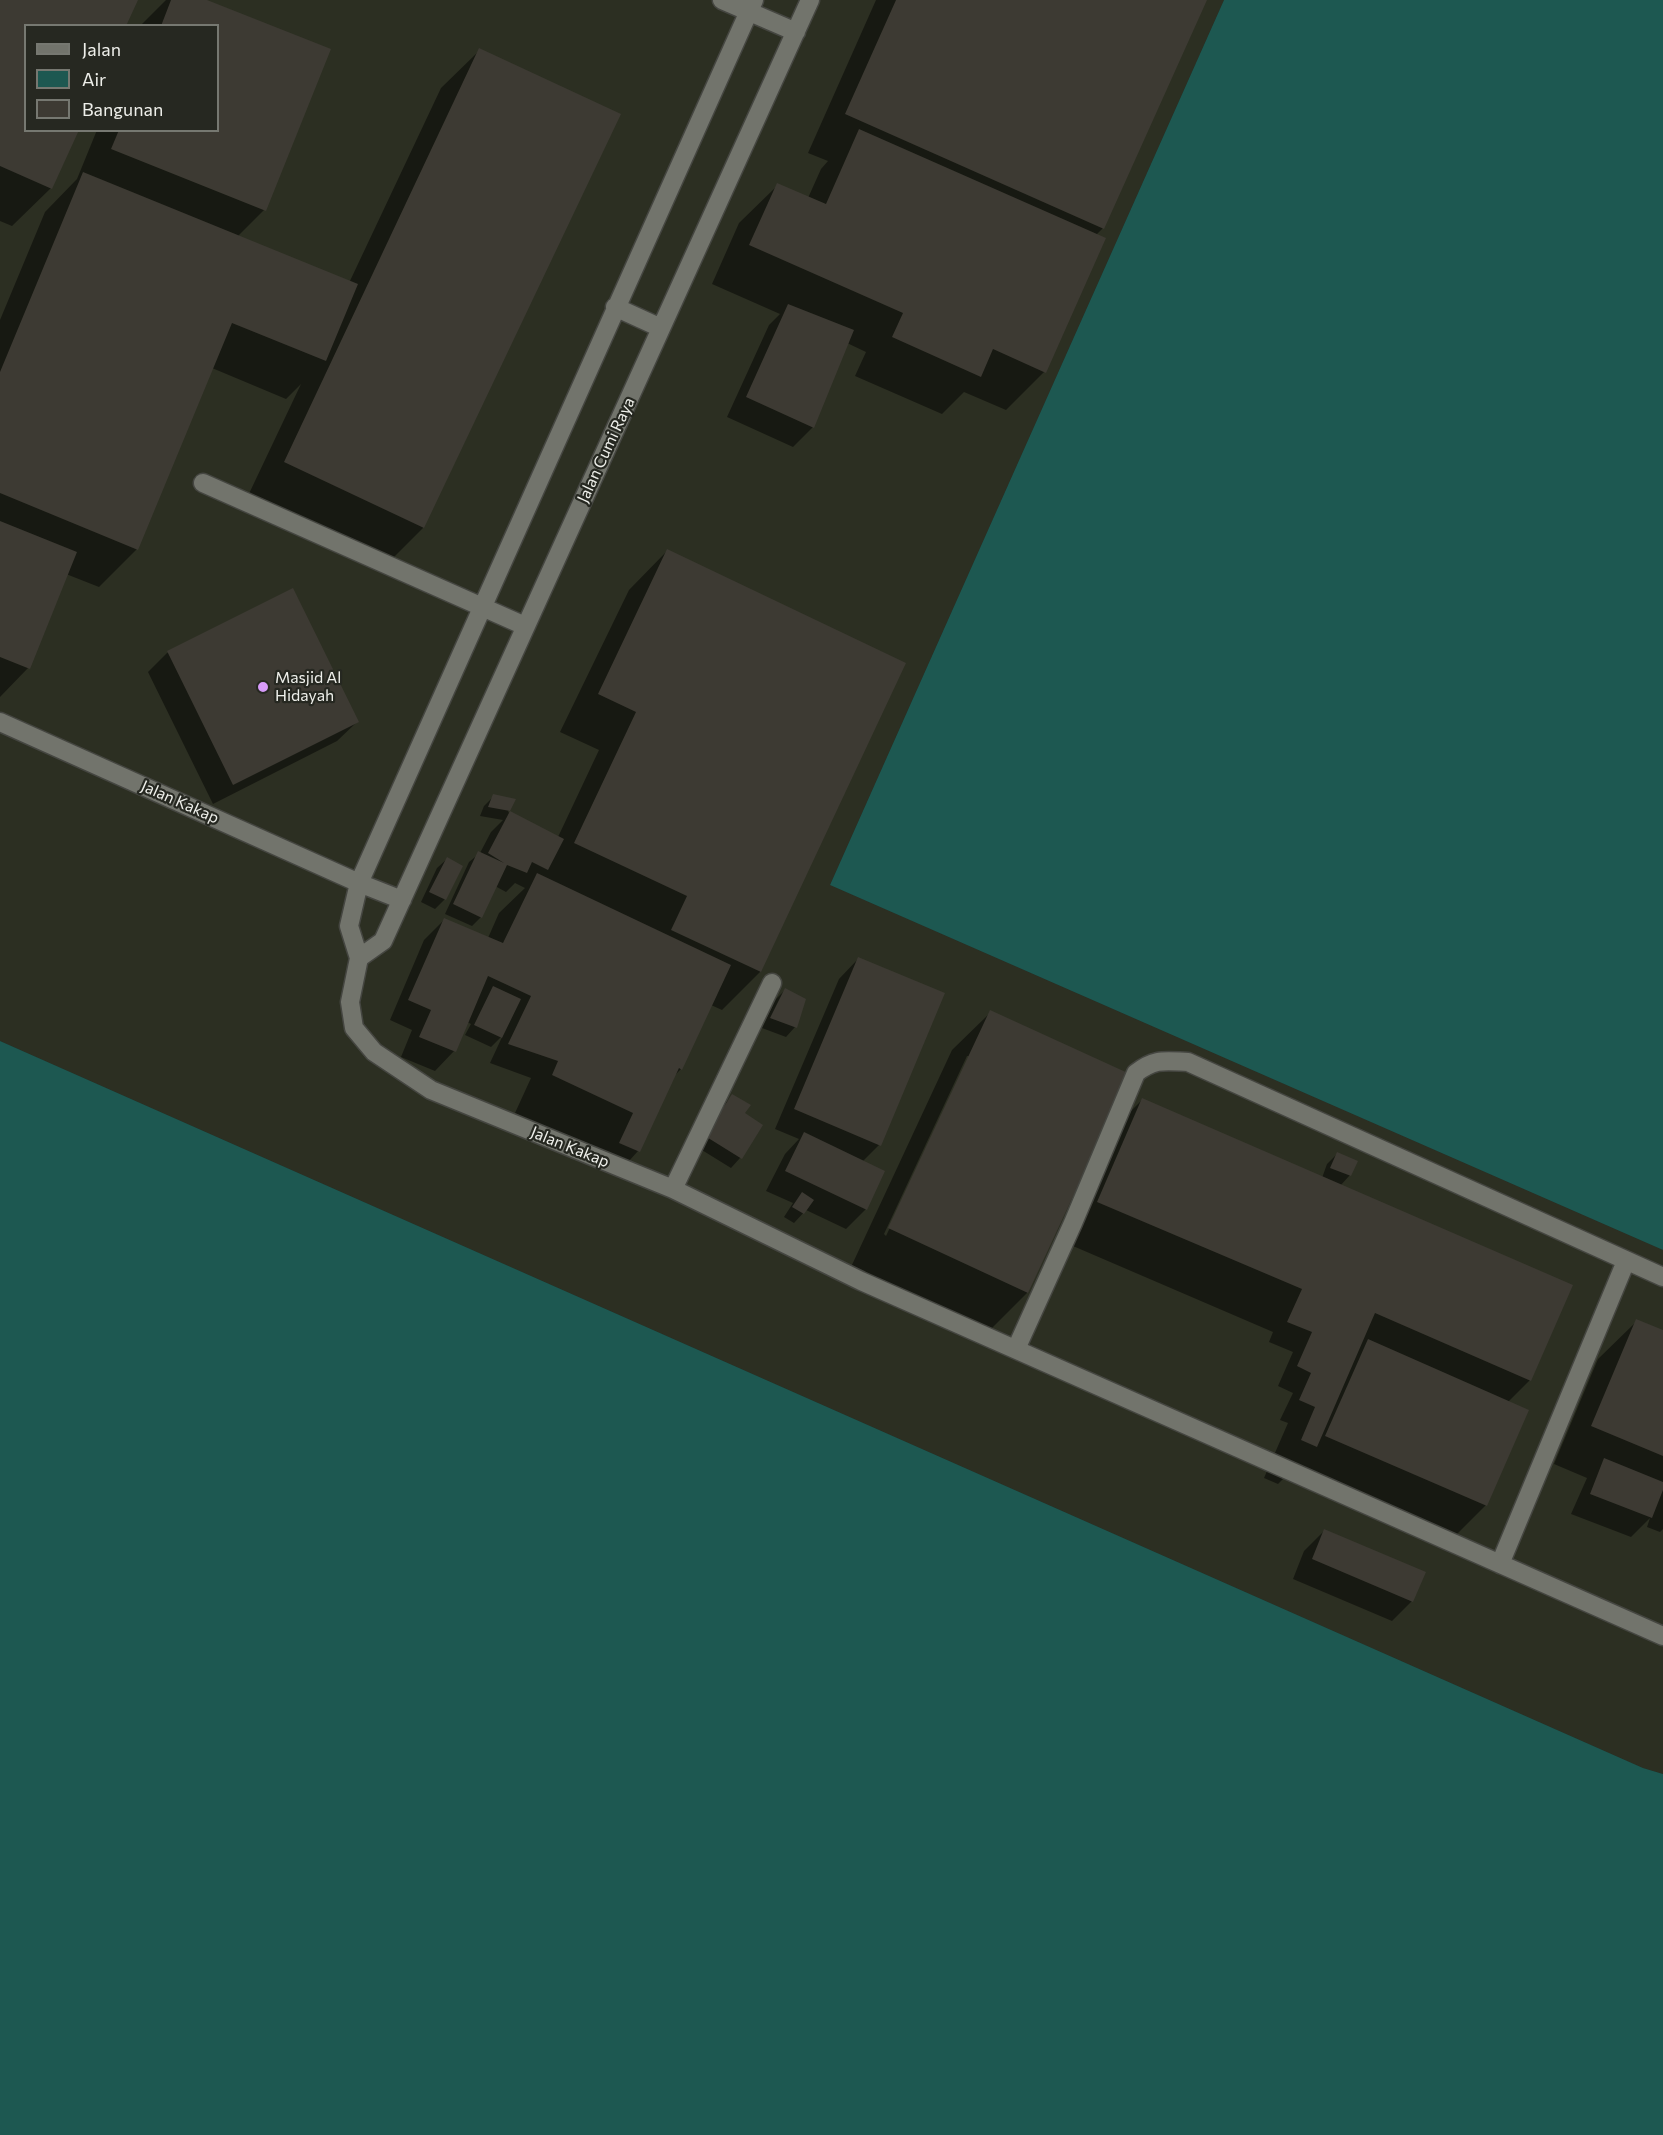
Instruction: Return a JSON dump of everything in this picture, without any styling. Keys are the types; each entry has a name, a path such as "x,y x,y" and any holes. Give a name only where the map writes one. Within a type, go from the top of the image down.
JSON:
{"street":[{"path":"722,0 751,6 796,32"},
{"name":"Jalan Cumi Raya","path":"402,900 810,0"},
{"path":"359,883 751,6"},
{"path":"615,307 661,328"},
{"path":"203,483 525,626"},
{"name":"Jalan Kakap","path":"0,722 359,883 402,900"},
{"name":"Jalan Kakap","path":"359,883 349,926 359,958 350,1002 354,1028 374,1052 431,1090 673,1189 861,1281 1663,1636"},
{"path":"359,958 383,941 402,900"},
{"path":"673,1189 772,983"},
{"path":"1016,1349 1073,1223 1136,1074 1148,1064 1159,1060 1188,1062 1663,1277"},
{"path":"1500,1564 1626,1261"}],"shaded area":[{"path":"0,0 1224,0 830,885 1663,1250 1663,1774 1643,1768 0,1041"}],"water":[{"path":"1224,0 1663,0 1663,1250 830,885"},
{"path":"0,1041 1643,1768 1663,1774 1663,2135 0,2135"}],"building":[{"path":"0,0 138,0 127,24 24,24 24,132 78,132 52,189 0,166"},
{"path":"171,0 207,0 331,49 266,211 111,149 118,132 219,132 219,24 162,24"},
{"path":"896,0 1207,0 1104,229 845,114"},
{"path":"479,48 621,114 424,528 284,462"},
{"path":"859,129 1106,238 1046,373 993,349 981,377 892,337 903,313 749,245 777,183 826,204"},
{"path":"83,172 358,284 326,361 232,323 138,550 0,493 0,372"},
{"path":"788,304 854,330 814,428 746,397"},
{"path":"0,521 77,552 30,669 0,657"},
{"path":"667,549 906,663 761,972 671,930 687,896 574,843 636,712 598,694"},
{"name":"Masjid Al Hidayah","path":"293,588 359,722 233,785 167,651"},
{"path":"493,794 516,799 510,811 488,807"},
{"path":"510,811 564,839 548,870 532,862 527,873 507,865 482,918 453,904 478,851 504,863 488,853"},
{"path":"447,857 463,866 446,900 429,892"},
{"path":"537,873 731,965 682,1070 679,1068 640,1152 619,1143 633,1113 552,1075 558,1061 508,1044 531,996 488,976 456,1052 419,1037 431,1010 408,1000 444,918 503,943"},
{"path":"858,957 945,993 881,1146 794,1109"},
{"path":"493,986 521,999 502,1038 474,1025"},
{"path":"785,988 806,999 797,1028 770,1018"},
{"path":"990,1010 1130,1074 1028,1293 888,1228"},
{"path":"732,1094 751,1105 745,1113 763,1125 742,1159 705,1136"},
{"path":"1142,1098 1573,1285 1531,1381 1375,1313 1317,1447 1301,1440 1315,1407 1299,1400 1311,1373 1297,1366 1312,1332 1287,1322 1302,1289 1097,1202"},
{"path":"804,1132 885,1171 867,1210 785,1171"},
{"path":"1337,1152 1358,1161 1351,1176 1330,1168"},
{"path":"802,1192 814,1200 804,1214 792,1207"},
{"path":"1636,1319 1663,1330 1663,1456 1591,1426"},
{"path":"1368,1339 1529,1410 1487,1506 1325,1436"},
{"path":"1604,1458 1663,1482 1663,1490 1652,1518 1590,1494"},
{"path":"1324,1529 1426,1572 1413,1602 1312,1559"}],"place":[{"name":"Masjid Al Hidayah","path":"263,687"}]}
